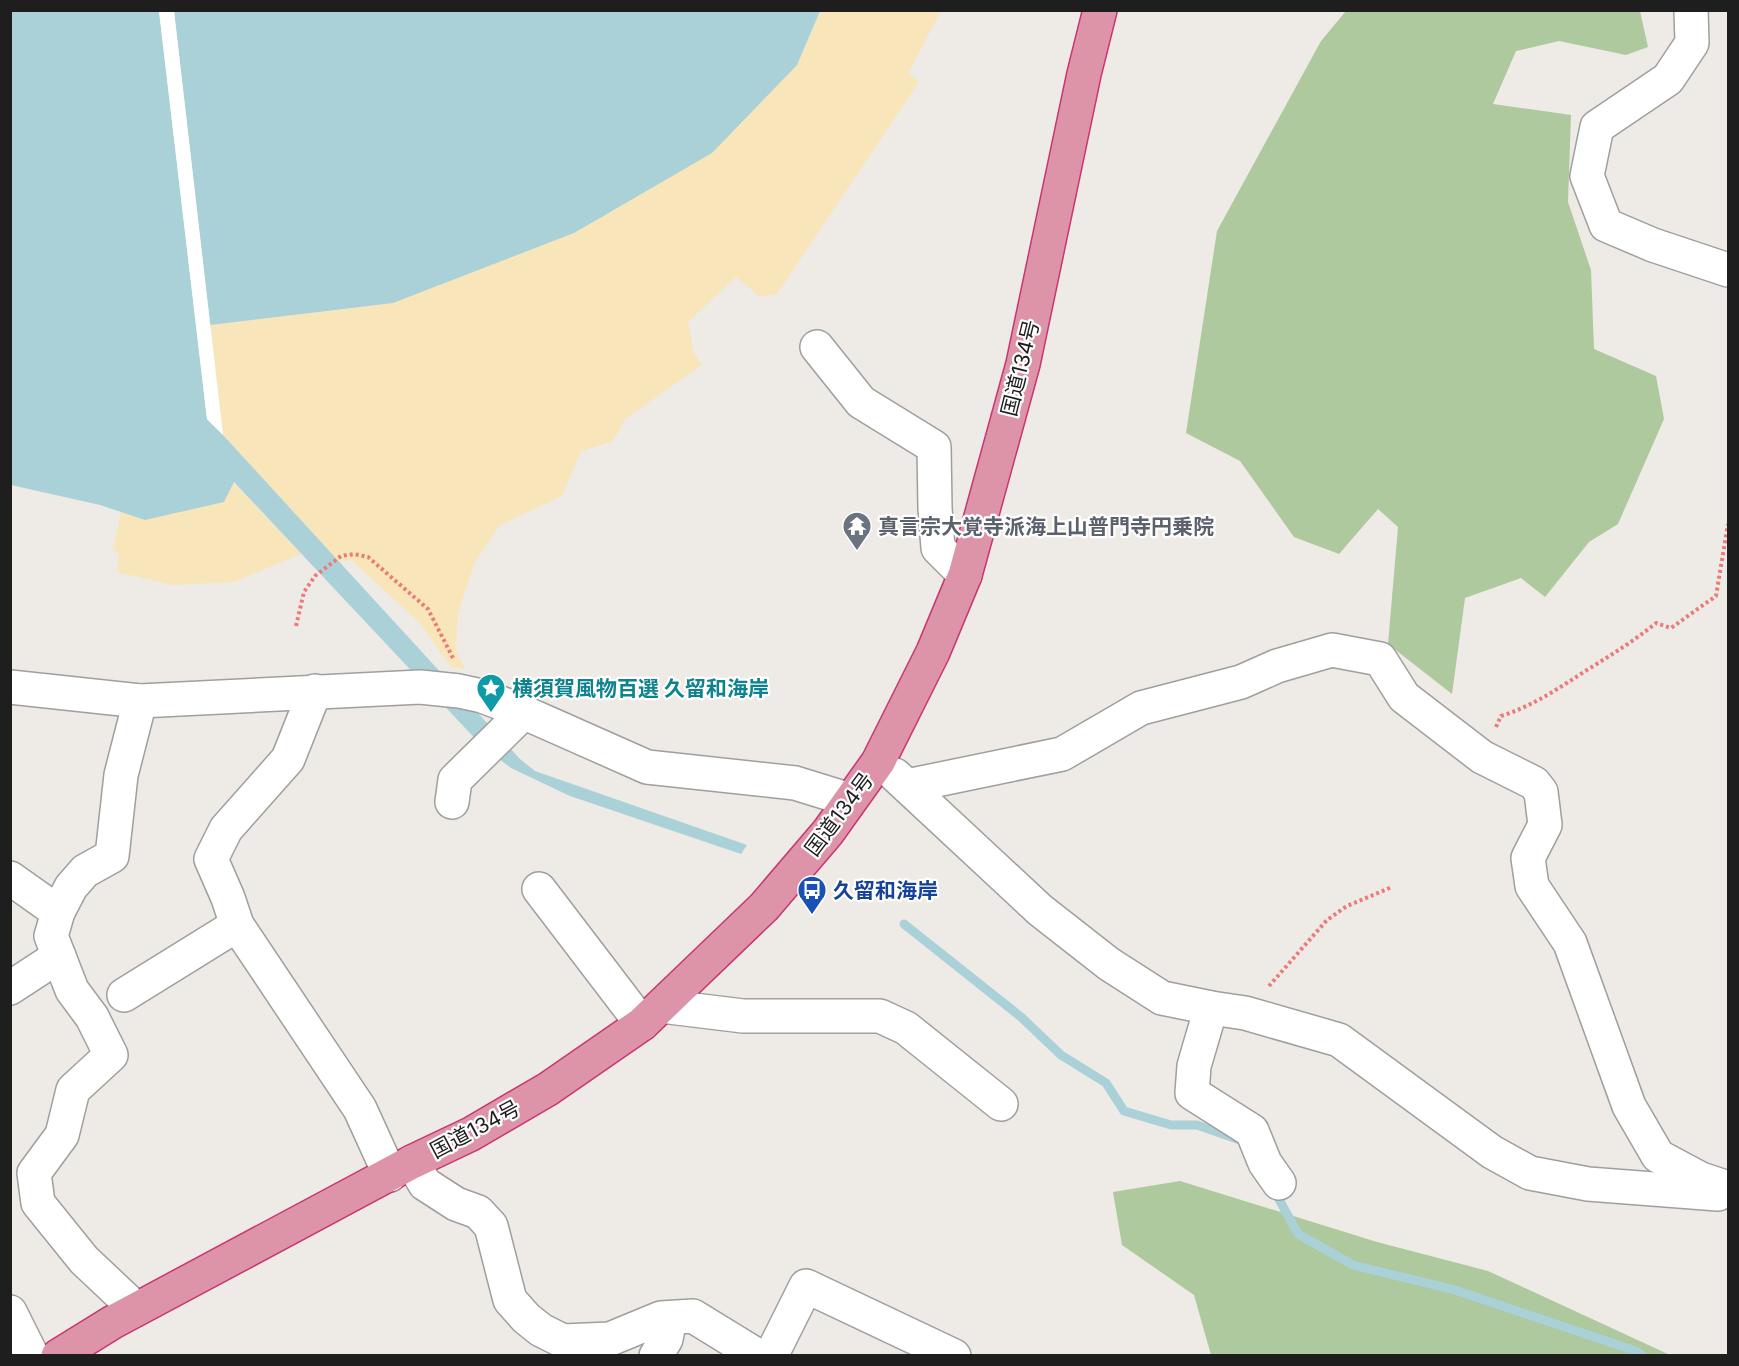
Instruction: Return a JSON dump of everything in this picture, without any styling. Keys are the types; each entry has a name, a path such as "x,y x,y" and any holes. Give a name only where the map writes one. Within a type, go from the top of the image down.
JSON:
{"highway":[{"name":"国道134号","path":"58,1356 136,1309 401,1168 471,1134 548,1089 651,1015 764,907 828,832 878,762 933,652 965,574 1023,364 1084,74 1100,10"}],"street":[{"path":"1691,10 1692,43 1668,79 1597,127 1587,176 1606,225 1653,245 1728,270"},
{"path":"817,346 861,402 934,447 938,548 965,574"},
{"path":"907,786 1062,754 1142,708 1241,682 1277,666 1332,650 1380,659 1404,697 1482,757 1534,783 1541,792 1545,825 1528,858 1532,886 1570,943 1629,1106 1658,1156 1701,1179 1728,1188"},
{"path":"10,687 140,701 420,687 467,693 503,733 647,767 795,783 850,800"},
{"path":"315,692 288,759 226,830 211,859 237,925 401,1168 456,1204 478,1212 491,1227 510,1300 525,1318 560,1348 610,1339 661,1318 693,1316 758,1356"},
{"path":"136,1309 84,1260 38,1203 34,1173 62,1135 73,1090 111,1055 92,1017 72,990 51,936 58,912 71,887 85,871 112,856 121,775 140,701"},
{"path":"452,801 455,780 503,733"},
{"path":"878,762 907,786 1040,910 1109,964 1162,998 1245,1013 1339,1040 1492,1152 1530,1173 1588,1184 1728,1195"},
{"path":"10,878 58,912"},
{"path":"539,889 651,1015 880,1016 906,1028 1001,1104"},
{"path":"124,995 237,925"},
{"path":"10,988 59,956"},
{"path":"1211,1008 1194,1066 1192,1093 1252,1131 1265,1163 1279,1183"},
{"path":"771,1356 806,1286 954,1356"},
{"path":"10,1312 32,1356"},
{"path":"656,1356 666,1339 670,1318"}],"path":[{"path":"1482,757 1501,716 1520,710 1541,699 1628,645 1656,623 1671,628 1716,596 1728,524"},
{"path":"296,626 304,592 319,573 337,559 354,554 368,557 428,609 467,693"},
{"path":"1245,1013 1327,920 1347,906 1392,887"}],"green space":[{"path":"1346,11 1640,11 1648,47 1626,55 1559,41 1516,51 1493,104 1571,115 1568,202 1591,270 1594,349 1656,376 1664,419 1618,524 1589,542 1545,597 1521,578 1465,598 1452,694 1388,644 1398,527 1378,509 1339,554 1294,537 1240,461 1186,433 1217,231 1321,41"},
{"path":"1180,1181 1377,1242 1488,1271 1670,1355 1211,1355 1194,1295 1122,1245 1113,1192"}],"sand":[{"path":"820,11 941,11 908,74 919,82 777,294 760,297 736,277 688,322 694,353 702,365 625,419 613,441 581,451 562,496 500,525 475,562 458,613 456,650 465,669 451,667 420,623 351,560 339,562 223,435 210,325 393,303 797,65"},
{"path":"233,482 301,554 234,582 172,585 117,572 119,554 113,549 121,512 145,520"}],"water":[{"path":"11,11 159,11 207,419 520,759 535,771 747,845 741,854 570,796 511,768 483,747 234,482 224,502 145,520 100,505 11,485"},
{"path":"174,11 820,11 797,65 712,153 574,233 393,303 210,325"}],"pier":[{"path":"159,11 174,11 223,435 207,419"}],"waterway":[{"path":"904,924 1021,1017 1061,1055 1106,1083 1124,1111 1171,1125 1197,1125 1240,1140"},
{"path":"1274,1190 1298,1234 1353,1265 1455,1290 1636,1351 1643,1356"}],"place":[{"name":"真言宗大覚寺派海上山普門寺円乗院","path":"857,552"},
{"name":"横須賀風物百選 久留和海岸","path":"491,714"},
{"name":"久留和海岸","path":"812,916"}]}
